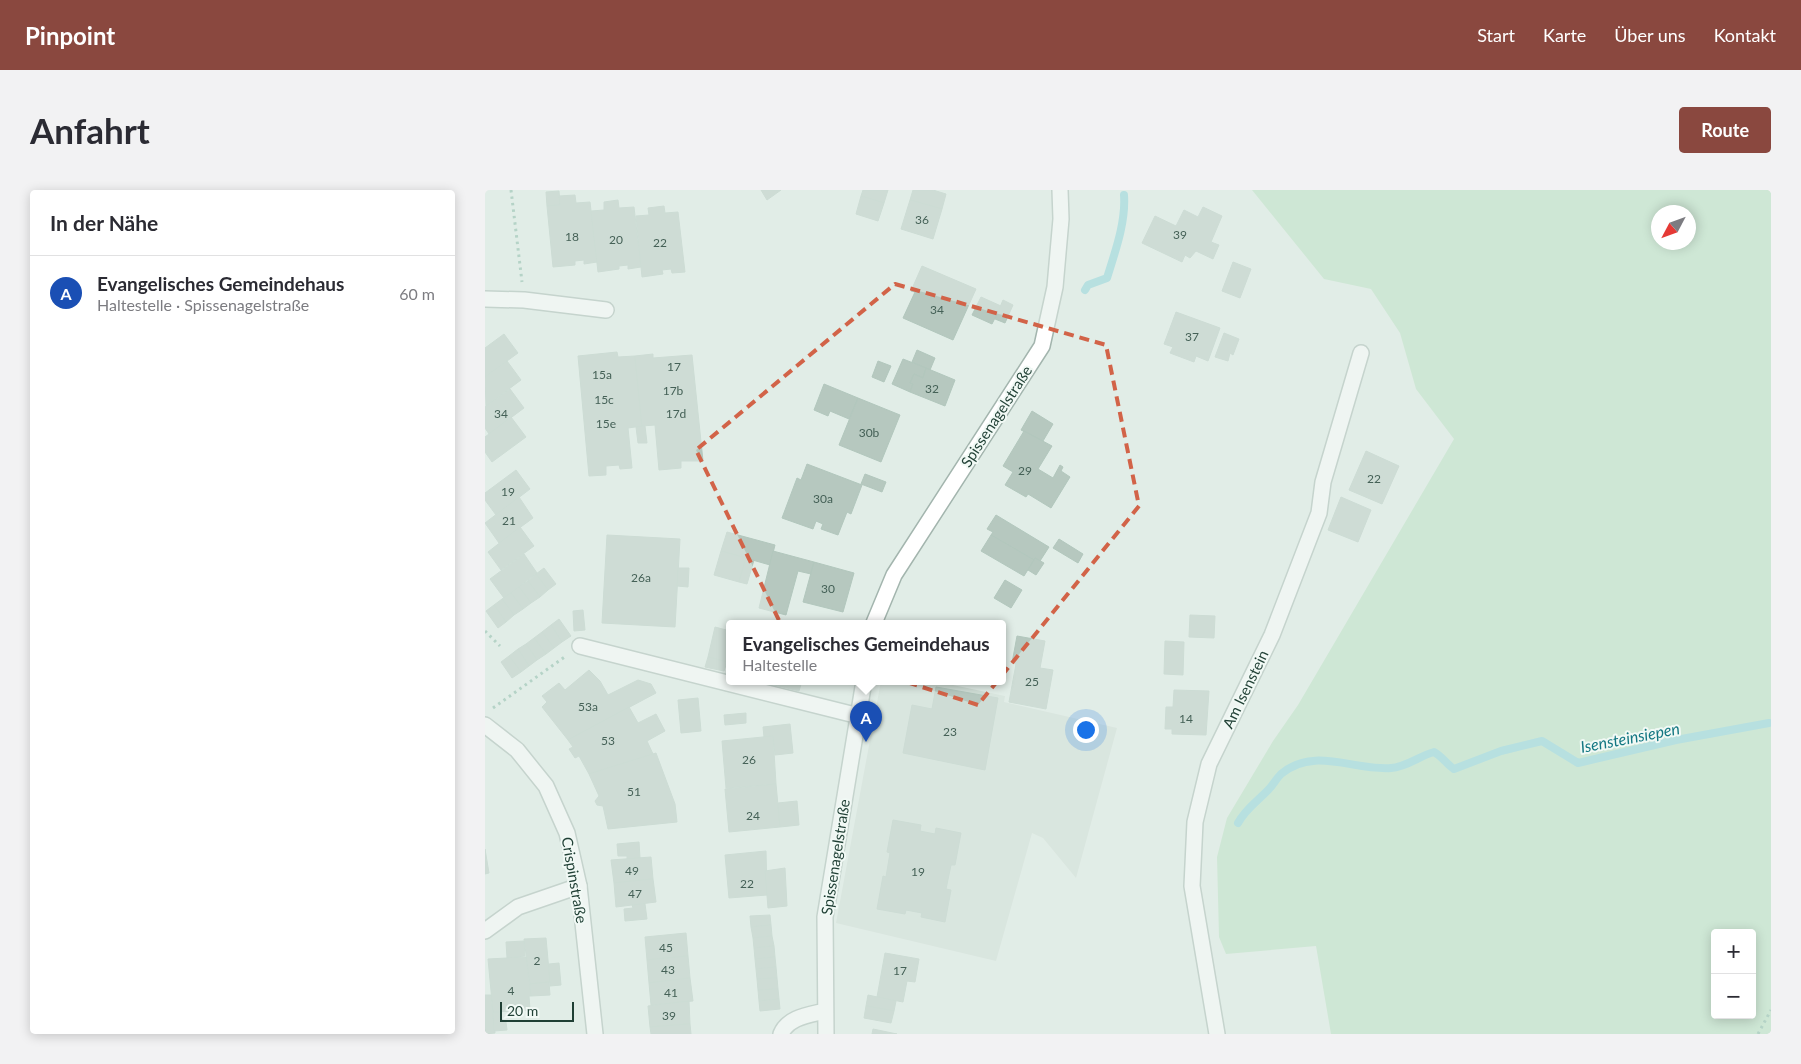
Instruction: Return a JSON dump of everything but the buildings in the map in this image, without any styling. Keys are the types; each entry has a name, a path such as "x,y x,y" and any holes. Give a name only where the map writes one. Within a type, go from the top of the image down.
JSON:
{"street":[{"name":"Spissenagelstraße","path":"875,620 894,575 1042,346 1055,287 1061,218 1060,190"},
{"path":"485,299 525,300 606,310"},
{"name":"Am Isenstein","path":"1217,1034 1193,886 1195,822 1209,764 1272,634 1319,512 1323,482 1361,353"},
{"path":"581,646 726,683"},
{"path":"736,685 859,716"},
{"name":"Spissenagelstraße","path":"826,1034 825,917 863,685"},
{"name":"Crispinstraße","path":"485,725 517,750 546,786 567,833 579,886 595,1034"},
{"path":"485,931 518,907 579,886"},
{"path":"781,1034 784,1026 798,1018 825,1011"}],"path":[{"path":"511,190 525,300"},
{"path":"485,631 500,646"},
{"path":"485,714 581,646"},
{"path":"1758,1034 1771,1010"}],"highlighted area":[{"path":"895,284 1106,345 1139,506 978,705 791,645 696,450"}],"shaded area":[{"path":"880,685 953,685 1005,696 1004,702 1117,728 1076,878 1043,838 1032,833 996,961 836,923"}],"green space":[{"path":"1252,190 1771,190 1771,1034 1331,1034 1316,946 1226,954 1219,937 1217,857 1227,818 1273,741 1298,705 1454,439 1416,389 1400,333 1371,289 1324,279"}],"waterway":[{"path":"1085,290 1088,285 1107,278 1122,226 1124,195"},
{"name":"Isensteinsiepen","path":"1238,823 1281,774 1294,766 1307,762 1321,761 1391,768 1402,766 1434,752 1454,769 1501,751 1542,741 1578,763 1676,740 1769,723"}],"place":[{"name":"Evangelisches Gemeindehaus","path":"866,742"}]}
